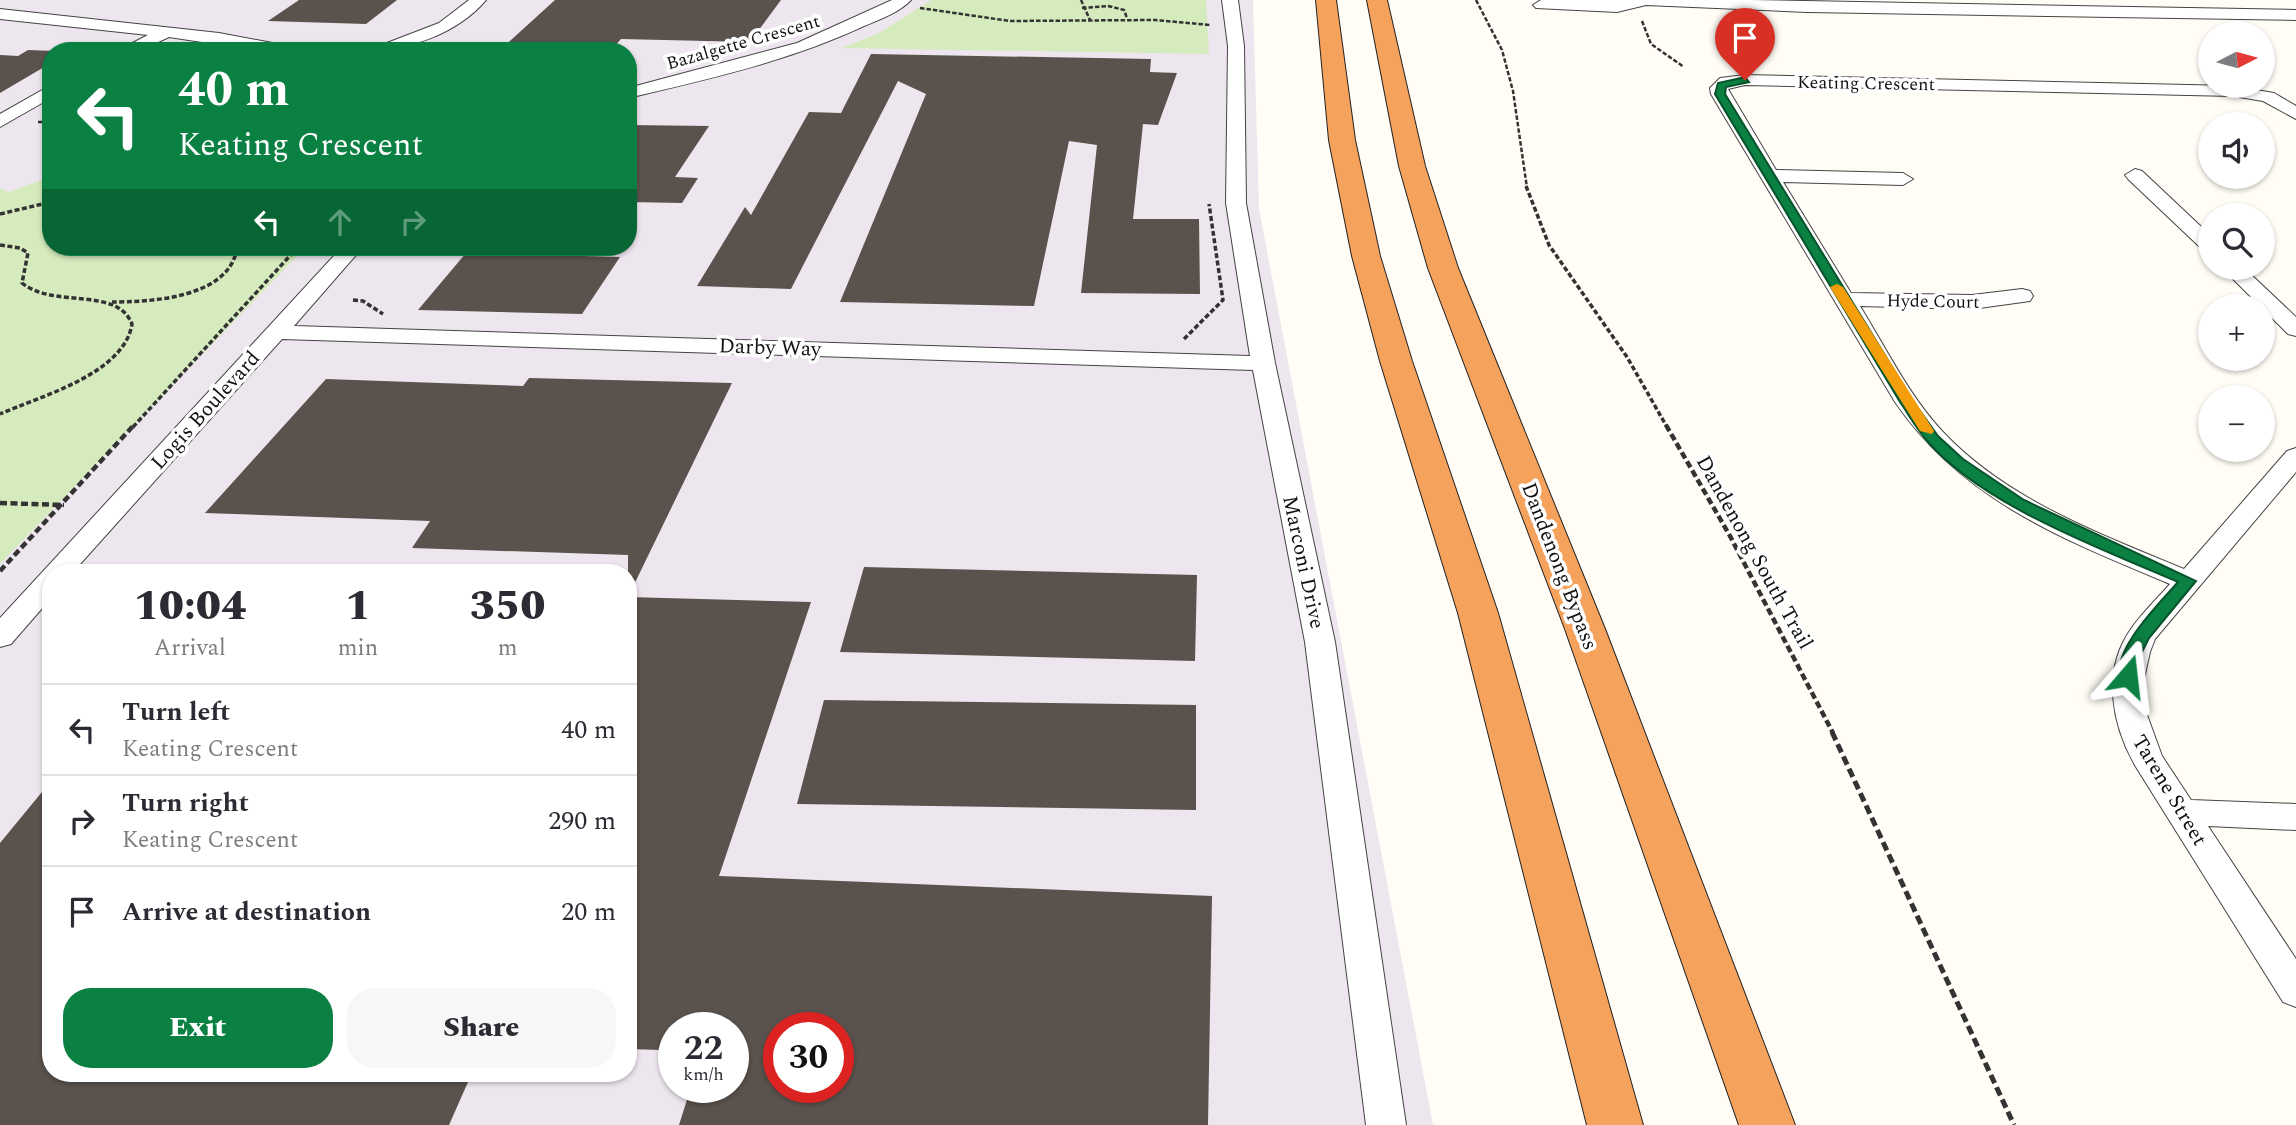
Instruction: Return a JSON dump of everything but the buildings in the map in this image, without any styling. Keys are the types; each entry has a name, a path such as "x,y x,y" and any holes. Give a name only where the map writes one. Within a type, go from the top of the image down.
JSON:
{"highway":[{"path":"1326,0 1342,140 1366,256 1396,361 1478,613 1615,1125"},
{"name":"Dandenong Bypass","path":"1377,0 1412,166 1443,268 1586,629 1768,1125"}],"street":[{"path":"399,42 444,26 478,0"},
{"name":"Bazalgette Crescent","path":"637,91 802,49 860,25 903,0"},
{"path":"1541,5 1639,2 1821,8 1978,4 2296,15"},
{"name":"Marconi Drive","path":"1220,6 1236,46 1236,204 1263,363 1320,642 1386,1125"},
{"path":"0,14 168,32 231,42"},
{"path":"128,42 149,30"},
{"path":"145,42 168,32"},
{"name":"Keating Crescent","path":"2188,581 2054,522 1984,481 1958,462 1919,421 1769,176 1719,88 1726,82 2233,91 2268,97 2296,114"},
{"path":"0,122 42,96"},
{"path":"2135,175 2198,235"},
{"path":"1769,176 1903,179"},
{"name":"Logis Boulevard","path":"65,564 345,256"},
{"path":"2245,280 2296,329"},
{"name":"Hyde Court","path":"1844,299 1972,302 2022,296"},
{"name":"Darby Way","path":"276,332 1263,363"},
{"name":"Tarene Street","path":"2296,456 2142,635 2130,658 2126,692 2133,728 2147,759 2296,991"},
{"path":"0,636 42,590"},
{"path":"2181,812 2296,817"}],"path":[{"path":"1081,0 1082,8 1091,20"},
{"name":"Dandenong South Trail","path":"1476,0 1502,50 1513,91 1524,180 1549,245 1628,357 1793,653 1875,818 2014,1125"},
{"path":"1639,2 1651,44 1684,66"},
{"path":"1082,8 1108,6 1124,10 1127,18"},
{"path":"919,8 993,21 1163,18 1211,25 1220,6"},
{"path":"1183,340 1223,300 1209,192"},
{"path":"0,214 42,204"},
{"path":"0,245 20,248 28,253 22,283 29,290 42,295 107,302 156,299 181,294 213,281 230,269 237,261 236,256"},
{"path":"0,572 65,505 223,322 289,256"},
{"path":"353,300 363,301 389,317"},
{"path":"0,414 72,384 101,368 123,350 131,338 131,319 118,306 107,302"},
{"path":"0,503 65,505"}],"shaded area":[{"path":"0,0 1253,0 1259,209 1433,1125 0,1125"}],"green space":[{"path":"931,0 1206,0 1209,54 841,48 879,33"},
{"path":"42,180 42,256 297,256 0,564 0,188 8,192"}],"slow traffic":[{"path":"1837,287 1927,431"}],"route":[{"path":"1745,80 1726,82 1718,90 1907,402 1933,439 1958,462 2019,503 2077,533 2188,581 2142,635 2130,658 2128,676"}]}
